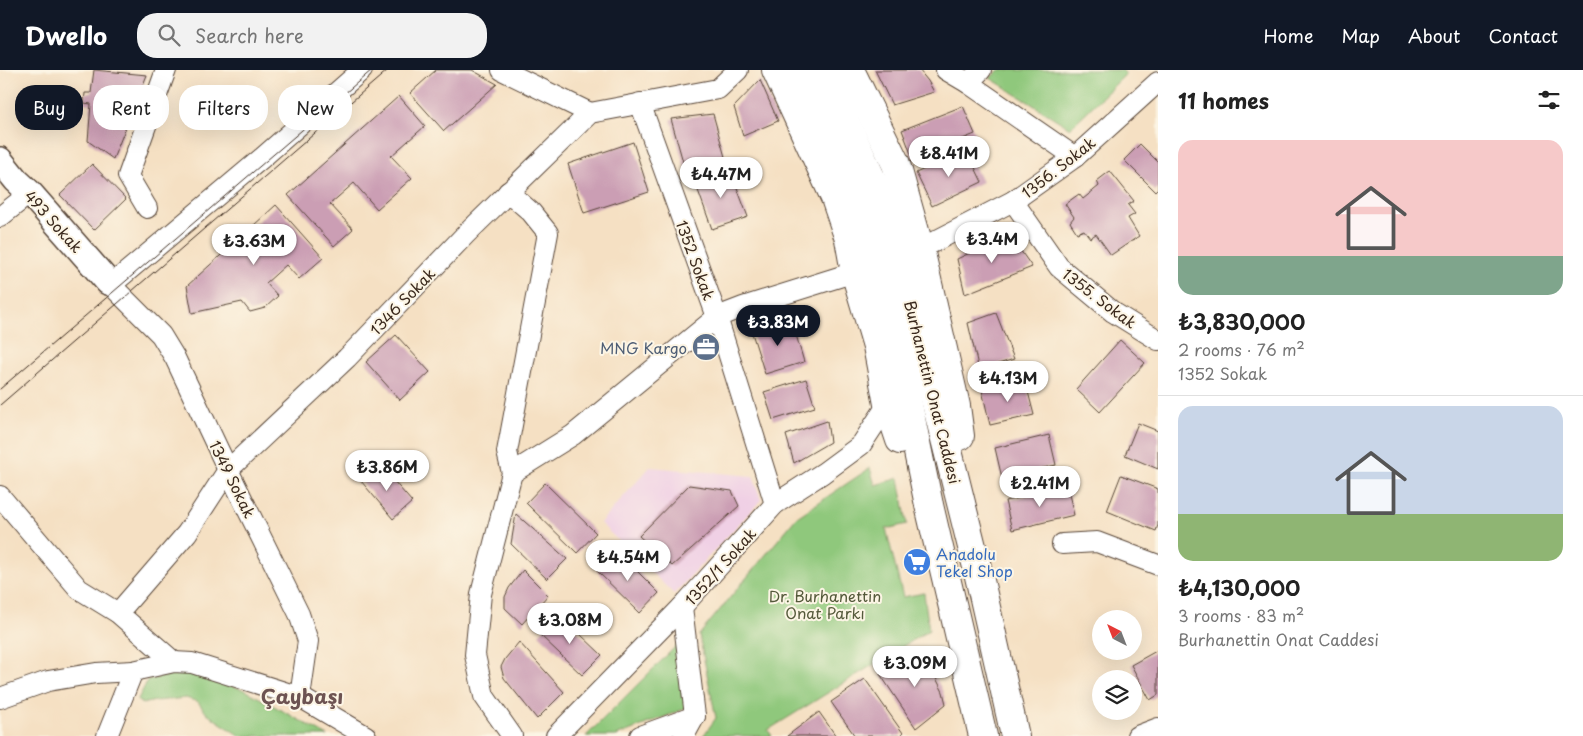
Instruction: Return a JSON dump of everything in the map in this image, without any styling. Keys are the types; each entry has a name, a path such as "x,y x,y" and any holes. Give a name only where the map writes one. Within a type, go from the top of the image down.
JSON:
{"main road":[{"name":"Burhanettin Onat Caddesi","path":"776,70 835,198 849,239 856,272 877,346 888,404 913,478 929,505"},
{"name":"Burhanettin Onat Caddesi","path":"797,70 858,203 868,232 889,313 929,505 983,736"},
{"name":"Burhanettin Onat Caddesi","path":"821,70 875,186 888,219 904,275 959,496"},
{"name":"Burhanettin Onat Caddesi","path":"850,70 896,164 920,249 959,423 965,466 959,496"},
{"path":"959,496 1015,736"}],"street":[{"path":"147,208 128,176 166,70"},
{"path":"110,283 262,158 362,70"},
{"path":"502,70 590,113 718,89 738,70"},
{"path":"946,70 975,76 1075,158"},
{"path":"1146,70 1158,82"},
{"name":"1356. Sokak","path":"920,249 1013,202 1075,158 1158,82"},
{"name":"1352 Sokak","path":"640,103 716,318 775,504"},
{"name":"1346 Sokak","path":"118,613 187,533 228,470 347,358 466,234 590,113"},
{"name":"493 Sokak","path":"0,160 110,283"},
{"path":"508,192 531,212 548,233 507,452 512,473 482,594 475,655 484,696 512,736"},
{"path":"0,216 30,193"},
{"name":"1355. Sokak","path":"1013,202 1059,267 1113,312 1158,340"},
{"path":"512,473 573,435 716,318 742,307 856,272"},
{"name":"1349 Sokak","path":"110,283 161,335 175,358 299,614 308,641 300,698"},
{"name":"1352/1 Sokak","path":"556,736 682,607 775,504 823,473 861,445 888,404"},
{"path":"0,496 79,589 118,613 174,662"},
{"path":"1062,544 1096,542 1158,565"},
{"path":"682,607 695,716 684,736"},
{"path":"0,698 48,681 96,673 134,671 174,662 192,664 300,698 366,736"},
{"path":"107,736 134,671"},
{"path":"640,736 695,716"},
{"path":"1137,736 1158,728"}],"shaded area":[{"path":"650,467 753,476 761,500 674,594 600,523"}],"green space":[{"path":"999,70 1122,70 1126,74 1070,128 990,78"},
{"name":"Dr. Burhanettin Onat Parkı","path":"870,468 875,485 899,478 907,524 886,529 903,597 924,593 929,630 768,730 772,736 703,736 716,718 699,635 797,517"},
{"path":"680,642 687,708 616,736 586,736"},
{"path":"185,672 245,690 328,736 240,736 207,714 198,702 186,698 142,704 138,699 148,680"}],"building":[{"path":"94,70 147,75 143,85 93,85 93,130 125,130 113,159 88,141 91,104 84,103 85,93 91,93"},
{"path":"436,70 472,70 497,84 444,131 410,93"},
{"path":"875,70 919,70 934,92 892,105"},
{"path":"760,80 778,121 743,136 734,107"},
{"path":"399,96 425,126 391,156 412,178 377,209 354,183 330,204 353,229 334,246 288,195"},
{"path":"963,106 975,134 913,159 902,130"},
{"path":"713,114 725,157 685,169 671,119"},
{"path":"633,142 649,192 584,213 568,164"},
{"path":"1140,144 1158,162 1158,188 1155,191 1124,160"},
{"path":"966,149 982,182 932,206 916,173"},
{"path":"92,164 126,199 94,230 60,195"},
{"path":"730,169 748,217 712,229 695,182"},
{"path":"1110,171 1134,201 1128,205 1135,214 1128,218 1139,236 1111,255 1096,234 1090,238 1084,230 1077,233 1070,222 1074,217 1065,204 1079,194 1083,199 1099,186 1097,181"},
{"path":"276,205 323,258 299,279 286,265 266,283 278,296 265,308 250,312 242,302 192,313 187,286"},
{"path":"1009,234 1032,267 965,294 957,259"},
{"path":"996,313 1014,359 979,370 968,323"},
{"path":"792,321 804,362 765,374 752,333"},
{"path":"396,335 430,372 400,400 366,362"},
{"path":"1120,340 1145,363 1100,412 1076,389"},
{"path":"806,379 815,407 773,420 764,392"},
{"path":"1025,380 1034,415 990,425 982,390"},
{"path":"827,421 830,442 794,463 786,435"},
{"path":"1138,423 1158,431 1158,469 1125,455"},
{"path":"1049,435 1056,465 1002,478 995,448"},
{"path":"380,465 412,502 393,519 361,481"},
{"path":"1121,475 1158,489 1158,525 1156,531 1107,511"},
{"path":"545,483 596,533 577,553 526,503"},
{"path":"689,485 732,491 739,506 672,566 639,536"},
{"path":"1067,486 1074,515 1012,530 1005,501"},
{"path":"516,514 567,559 547,579 511,544"},
{"path":"617,551 659,593 640,613 597,571"},
{"path":"523,570 548,595 522,624 505,608 505,597 509,588"},
{"path":"559,614 602,655 582,675 539,634"},
{"path":"519,642 564,692 537,719 504,678 501,667"},
{"path":"1158,650 1158,695 1150,700 1142,685 1142,670 1134,670 1131,665"},
{"path":"909,653 918,653 936,678 943,692 946,704 916,728 880,674"},
{"path":"865,679 903,733 899,736 855,736 831,702"},
{"path":"819,712 836,736 787,736"}],"tram line":[{"path":"0,389 372,70"},
{"path":"0,405 388,70"}],"place":[{"name":"MNG Kargo","path":"706,347"},
{"name":"Anadolu Tekel Shop","path":"917,562"}],"district":[{"name":"Çaybaşı","path":"302,696"}]}
